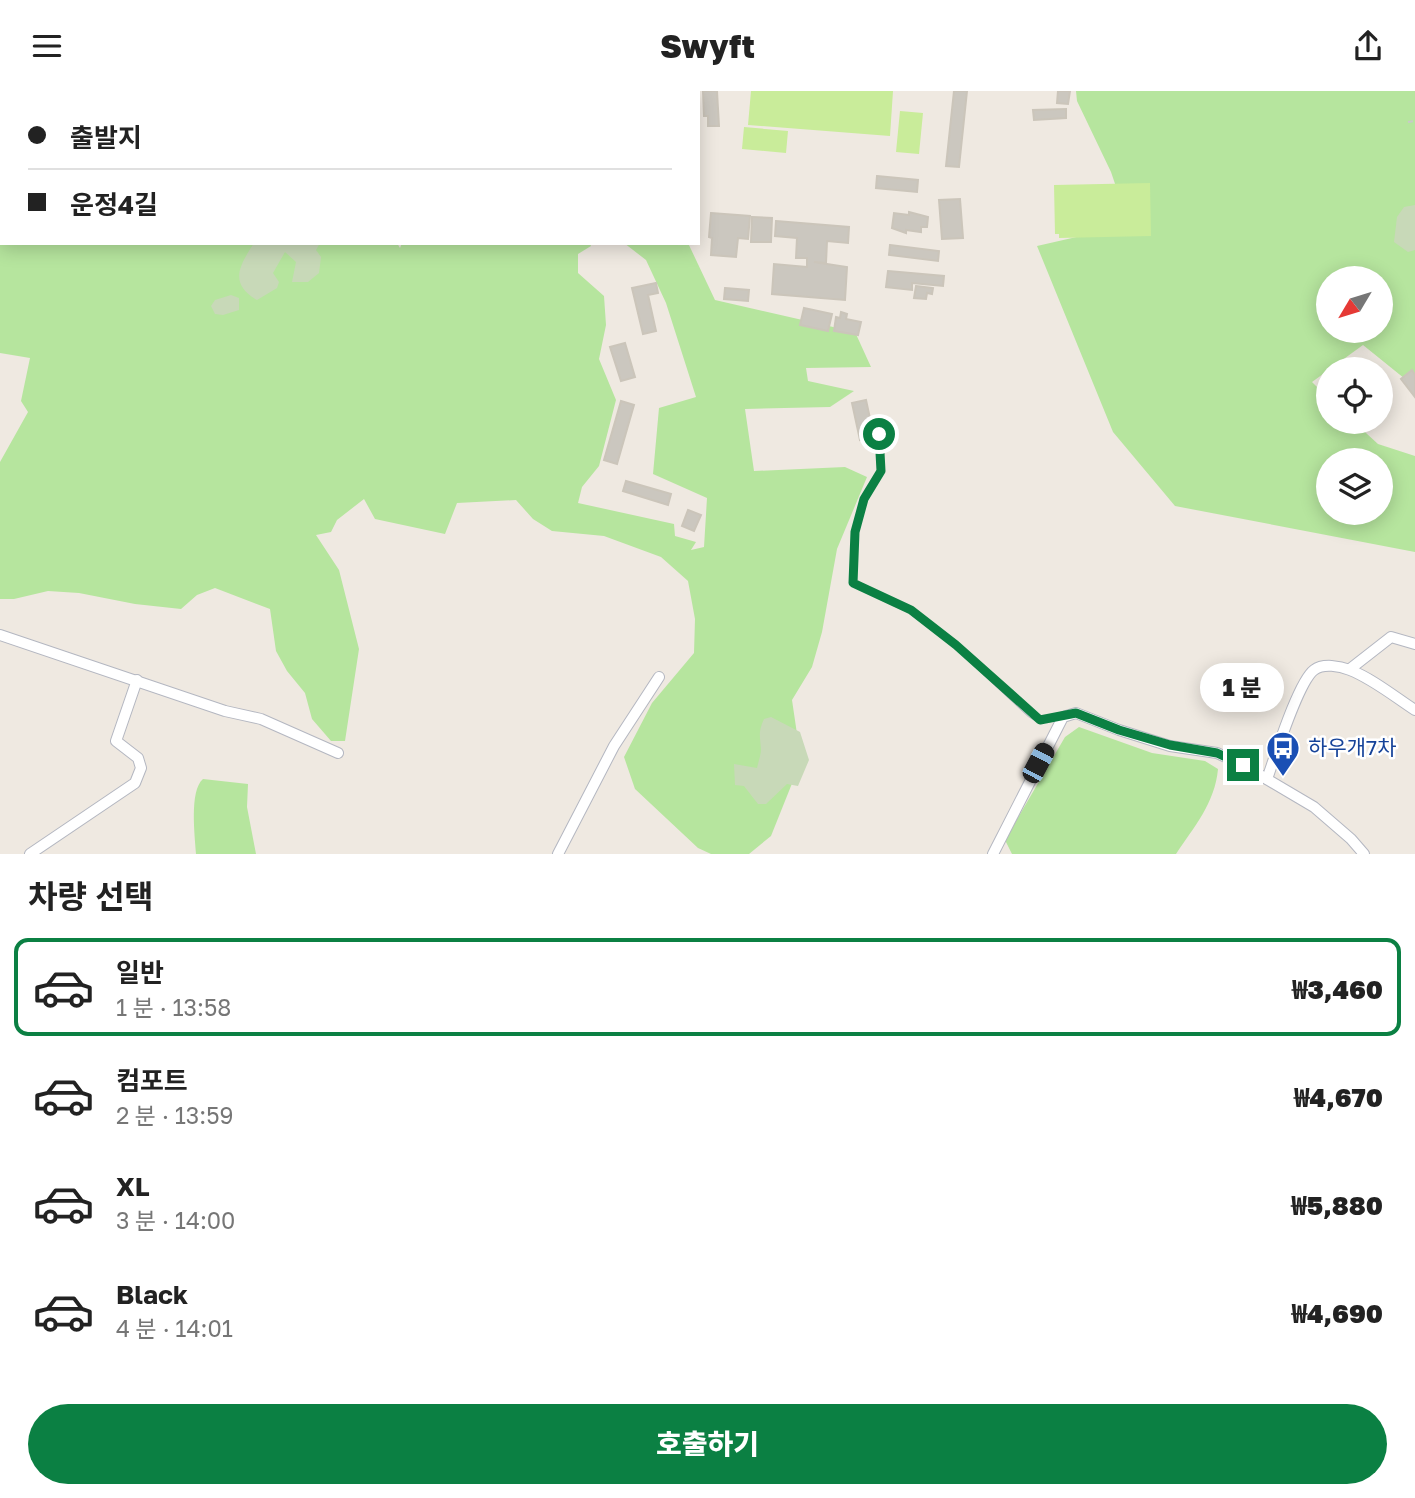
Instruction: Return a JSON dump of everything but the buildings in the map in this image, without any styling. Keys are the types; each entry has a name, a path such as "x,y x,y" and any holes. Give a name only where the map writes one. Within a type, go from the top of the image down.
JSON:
{"street":[{"path":"0,635 225,711 261,719 338,753"},
{"path":"1350,670 1391,636 1415,644"},
{"path":"1267,779 1301,689 1311,671 1326,665 1350,670 1415,710"},
{"path":"558,854 614,746 659,677"},
{"path":"30,854 135,783 141,768 138,758 116,741 137,680"},
{"path":"993,854 1063,717 1076,713 1119,730 1170,745 1217,753 1314,807 1364,854"}],"lane":[{"path":"879,434 881,471 864,499 855,532 853,583 911,610 956,645 1030,714 1040,720 1063,717"}],"path":[{"path":"1408,123 1415,121"}],"green space":[{"path":"751,91 893,91 890,136 748,125"},
{"path":"1076,91 1415,91 1415,387 1393,369 1393,357 1378,357 1363,345 1346,357 1316,357 1316,379 1312,382 1316,386 1316,434 1367,434 1378,444 1390,448 1316,448 1316,525 1393,525 1393,449 1415,456 1415,552 1175,506 1113,432 1037,246 1129,225 1111,172 1077,101"},
{"path":"900,111 923,113 919,154 896,152"},
{"path":"744,127 788,131 786,153 742,149"},
{"path":"1150,183 1151,236 1059,238 1059,234 1055,234 1054,185"},
{"path":"1415,205 1415,250 1408,252 1394,242 1397,217 1404,207"},
{"path":"0,245 398,245 400,248 401,245 591,245 578,254 578,273 604,296 606,325 599,359 616,400 599,466 582,487 578,503 674,524 675,536 696,542 691,550 704,547 707,498 653,474 659,408 696,397 666,303 646,260 627,245 689,245 715,300 855,332 871,367 806,368 808,381 854,391 830,407 745,409 754,471 845,467 867,477 837,549 822,632 812,667 792,700 801,761 771,836 749,854 711,854 698,848 635,789 624,757 652,703 694,653 695,619 688,581 661,557 604,536 552,531 533,519 516,500 457,503 445,534 375,519 364,499 337,520 331,532 316,535 339,570 359,649 345,741 331,741 312,719 305,693 287,671 276,651 270,609 215,588 197,595 181,609 135,604 79,593 48,591 14,599 0,599 0,462 28,412 21,401 30,358 0,353"},
{"path":"253,245 319,245 316,250 321,257 319,273 308,282 292,282 296,262 285,252 273,273 279,282 277,288 257,300 242,287 239,273"},
{"path":"231,295 239,298 239,310 223,315 215,314 211,306 215,300"},
{"path":"771,717 800,732 809,760 798,786 787,784 766,804 758,804 744,786 735,785 734,764 757,768 761,751 761,727 764,719"},
{"path":"1079,727 1152,753 1205,761 1218,769 1208,804 1176,854 1012,854 1005,840 1065,737"},
{"path":"203,779 248,784 247,807 256,854 196,854 194,803"}],"place":[{"name":"하우개7차","path":"1283,778"}],"route":[{"path":"879,434 881,471 864,499 855,532 853,583 911,610 956,645 1030,714 1040,720 1076,713 1119,730 1170,745 1217,753 1243,765"}]}
